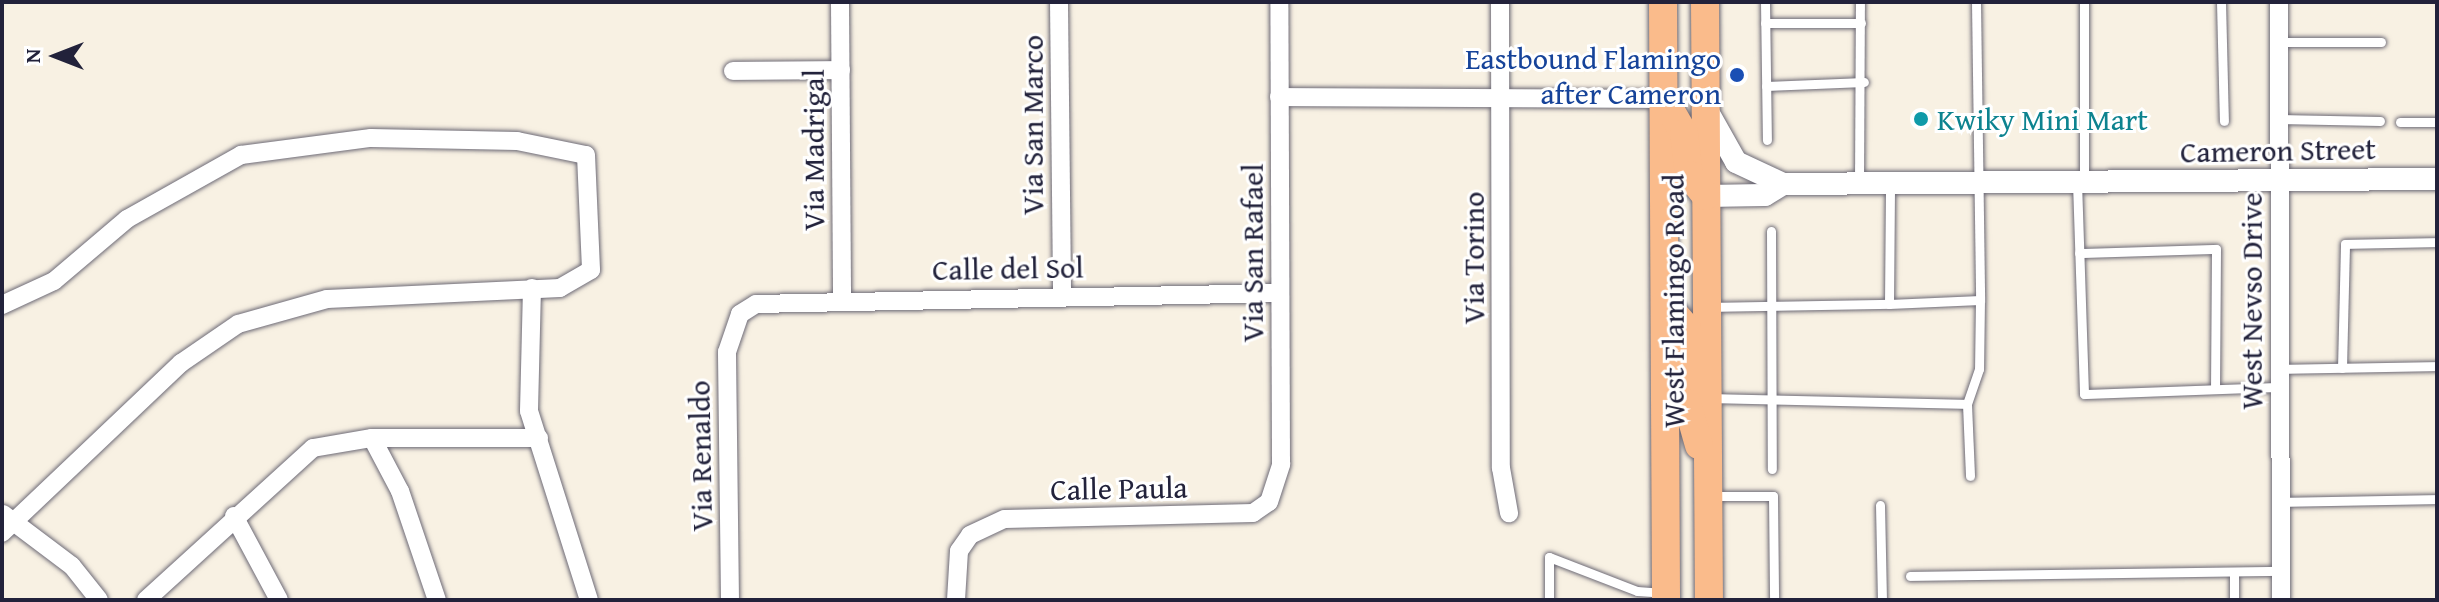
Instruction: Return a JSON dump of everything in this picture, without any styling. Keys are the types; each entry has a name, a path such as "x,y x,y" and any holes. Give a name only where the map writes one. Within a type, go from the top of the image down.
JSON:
{"main road":[{"name":"West Flamingo Road","path":"1663,2 1666,561 1673,598"},
{"name":"West Flamingo Road","path":"1705,2 1709,600"},
{"path":"1664,99 1684,133 1689,175 1706,196"},
{"path":"1665,303 1685,319 1687,403 1708,486"}],"street":[{"name":"Via Madrigal","path":"840,2 842,299"},
{"name":"Via San Marco","path":"1059,2 1062,296"},
{"name":"Via San Rafael","path":"1269,502 1281,464 1279,2"},
{"name":"Via Torino","path":"1500,2 1501,468 1509,513"},
{"name":"West Nevso Drive","path":"2279,2 2281,600"},
{"path":"733,71 841,70"},
{"path":"1279,97 1664,99"},
{"name":"Cameron Street","path":"1705,101 1736,162 1783,184 2437,179"},
{"path":"2,305 54,281 127,219 241,155 371,138 517,141 586,155 591,270 560,288 327,299 238,324 181,363 5,523 72,566 99,600"},
{"name":"Cameron Street","path":"1706,196 1765,195 1783,184"},
{"path":"532,288 529,411 589,600"},
{"name":"Calle del Sol","path":"740,314 777,299 1280,293"},
{"name":"Via Renaldo","path":"730,600 727,352 740,314"},
{"path":"146,600 234,516 313,448 372,438 539,438"},
{"path":"372,438 400,491 437,600"},
{"name":"Calle Paula","path":"956,600 959,551 970,535 1005,519 1253,513 1269,502"},
{"path":"234,516 279,600"}],"lane":[{"path":"1765,2 1767,140"},
{"path":"1859,184 1864,82 1860,2"},
{"path":"1970,476 1967,404 1979,369 1982,183 1976,2"},
{"path":"2084,2 2079,253 2084,394 2215,389 2342,368 2437,366"},
{"path":"2221,2 2224,121"},
{"path":"1765,23 1861,23"},
{"path":"2278,42 2381,42"},
{"path":"1766,86 1864,82"},
{"path":"2278,119 2380,121"},
{"path":"2400,122 2437,122"},
{"path":"1889,304 1890,183"},
{"path":"1771,231 1772,469"},
{"path":"2342,368 2345,244 2437,242"},
{"path":"2079,253 2216,249 2215,389"},
{"path":"1707,307 1980,300"},
{"path":"1708,398 1772,402 1967,404"},
{"path":"1708,486 1773,496 1774,600"},
{"path":"2280,502 2437,499"},
{"path":"1880,505 1882,600"},
{"path":"1549,600 1549,557 1637,591 1673,598"},
{"path":"1910,576 2281,571"},
{"path":"2234,572 2234,600"}],"place":[{"name":"Eastbound Flamingo after Cameron","path":"1737,75"},
{"name":"Kwiky Mini Mart","path":"1921,119"}]}
